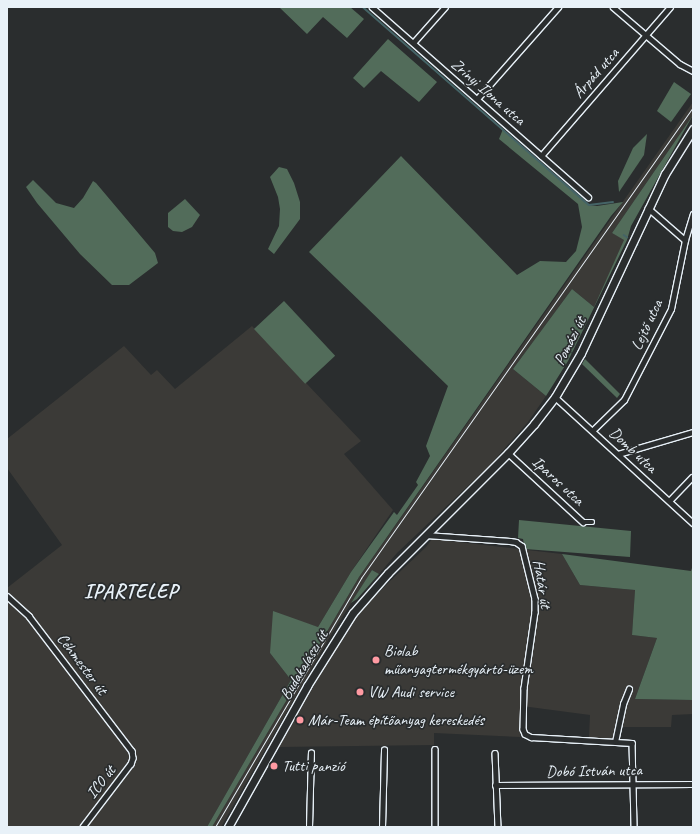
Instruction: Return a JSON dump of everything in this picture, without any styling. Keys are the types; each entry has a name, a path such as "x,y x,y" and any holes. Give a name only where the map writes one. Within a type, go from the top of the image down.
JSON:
{"main road":[{"name":"Pomázi út","path":"426,535 508,453 534,424 555,397 581,353 665,174 693,129"},
{"name":"Budakalászi út","path":"228,827 339,634 368,595 426,535"}],"street":[{"name":"Zrínyi Ilona utca","path":"372,7 588,197"},
{"path":"413,43 445,7"},
{"path":"477,99 558,7"},
{"path":"614,7 645,35 686,68 693,70"},
{"name":"Árpád utca","path":"541,156 670,7"},
{"path":"648,208 685,240"},
{"name":"Lejtő utca","path":"593,430 624,400 671,309 685,240 693,214"},
{"name":"Domb utca","path":"555,397 593,430 693,523"},
{"path":"618,454 693,432"},
{"name":"Iparos utca","path":"508,453 583,522 592,522"},
{"path":"669,501 692,477"},
{"name":"Határ út","path":"426,535 510,541 516,542 522,546 535,599 535,612 524,688 523,729 525,734 531,737 632,743 632,784"},
{"name":"Céhmester út","path":"7,596 29,616 132,751"},
{"path":"615,742 623,704 629,689"},
{"path":"435,749 435,827"},
{"path":"382,827 384,750"},
{"name":"ICO út","path":"83,827 131,764 134,758 132,751"},
{"path":"309,827 311,753"},
{"path":"495,753 495,786 498,827"},
{"path":"632,784 634,827"},
{"name":"Dobó István utca","path":"495,786 693,784"}],"shaded area":[{"path":"693,102 693,115 612,233 625,240 594,307 572,289 513,369 546,396 528,422 490,465 397,553 379,574 372,570 328,640 221,827 212,827 359,577"},
{"path":"252,326 361,441 344,454 393,510 351,572 318,627 302,622 270,653 291,680 207,827 7,827 7,588 62,545 7,468 7,439 124,346 151,375 157,370 175,389"},
{"path":"432,539 562,554 580,585 635,590 632,635 657,638 635,699 693,700 693,714 672,715 671,727 615,727 613,739 589,737 590,715 522,706 520,737 434,733 434,745 279,747 349,624 386,585 426,547"}],"green space":[{"path":"279,7 350,7 364,19 347,38 323,17 307,34"},
{"path":"388,39 437,82 419,102 381,71 364,88 353,78"},
{"path":"674,82 691,94 671,122 657,111"},
{"path":"693,115 631,226 627,240 568,361 546,396 513,369 572,289 594,307 624,240 612,233"},
{"path":"503,129 588,205 597,206 623,202 611,216 359,577 212,827 207,827 291,680 270,653 273,611 318,627 351,572 394,512 397,515 418,485 416,482 430,456 426,446 448,386 309,252 401,156 517,275 540,261 566,262 576,251 582,227 578,204 499,139"},
{"path":"647,134 644,155 619,192 618,181 633,148"},
{"path":"279,167 287,169 294,183 300,202 300,219 274,254 268,249 279,226 280,209 278,197 270,177"},
{"path":"33,180 56,203 74,208 83,198 93,181 155,253 158,263 129,285 112,285 80,254 37,203 26,187"},
{"path":"185,199 200,215 192,227 182,232 173,231 168,227 168,213"},
{"path":"284,301 335,356 305,384 254,329"},
{"path":"585,359 620,394 617,398 582,364"},
{"path":"519,520 631,531 630,557 525,549 523,539 518,538"},
{"path":"562,554 691,571 693,565 693,700 635,699 657,638 632,635 635,590 580,585"},
{"path":"372,570 379,574 357,599 351,603"}],"waterway":[{"path":"363,7 589,205 613,202"}],"tram line":[{"path":"215,827 361,578 693,107"}],"place":[{"name":"Biolab műanyagtermékgyártó-üzem","path":"376,660"},
{"name":"VW Audi service","path":"360,692"},
{"name":"Már-Team építőanyag kereskedés","path":"300,720"},
{"name":"Tutti panzió","path":"274,766"}],"district":[{"name":"IPARTELEP","path":"131,591"}]}
